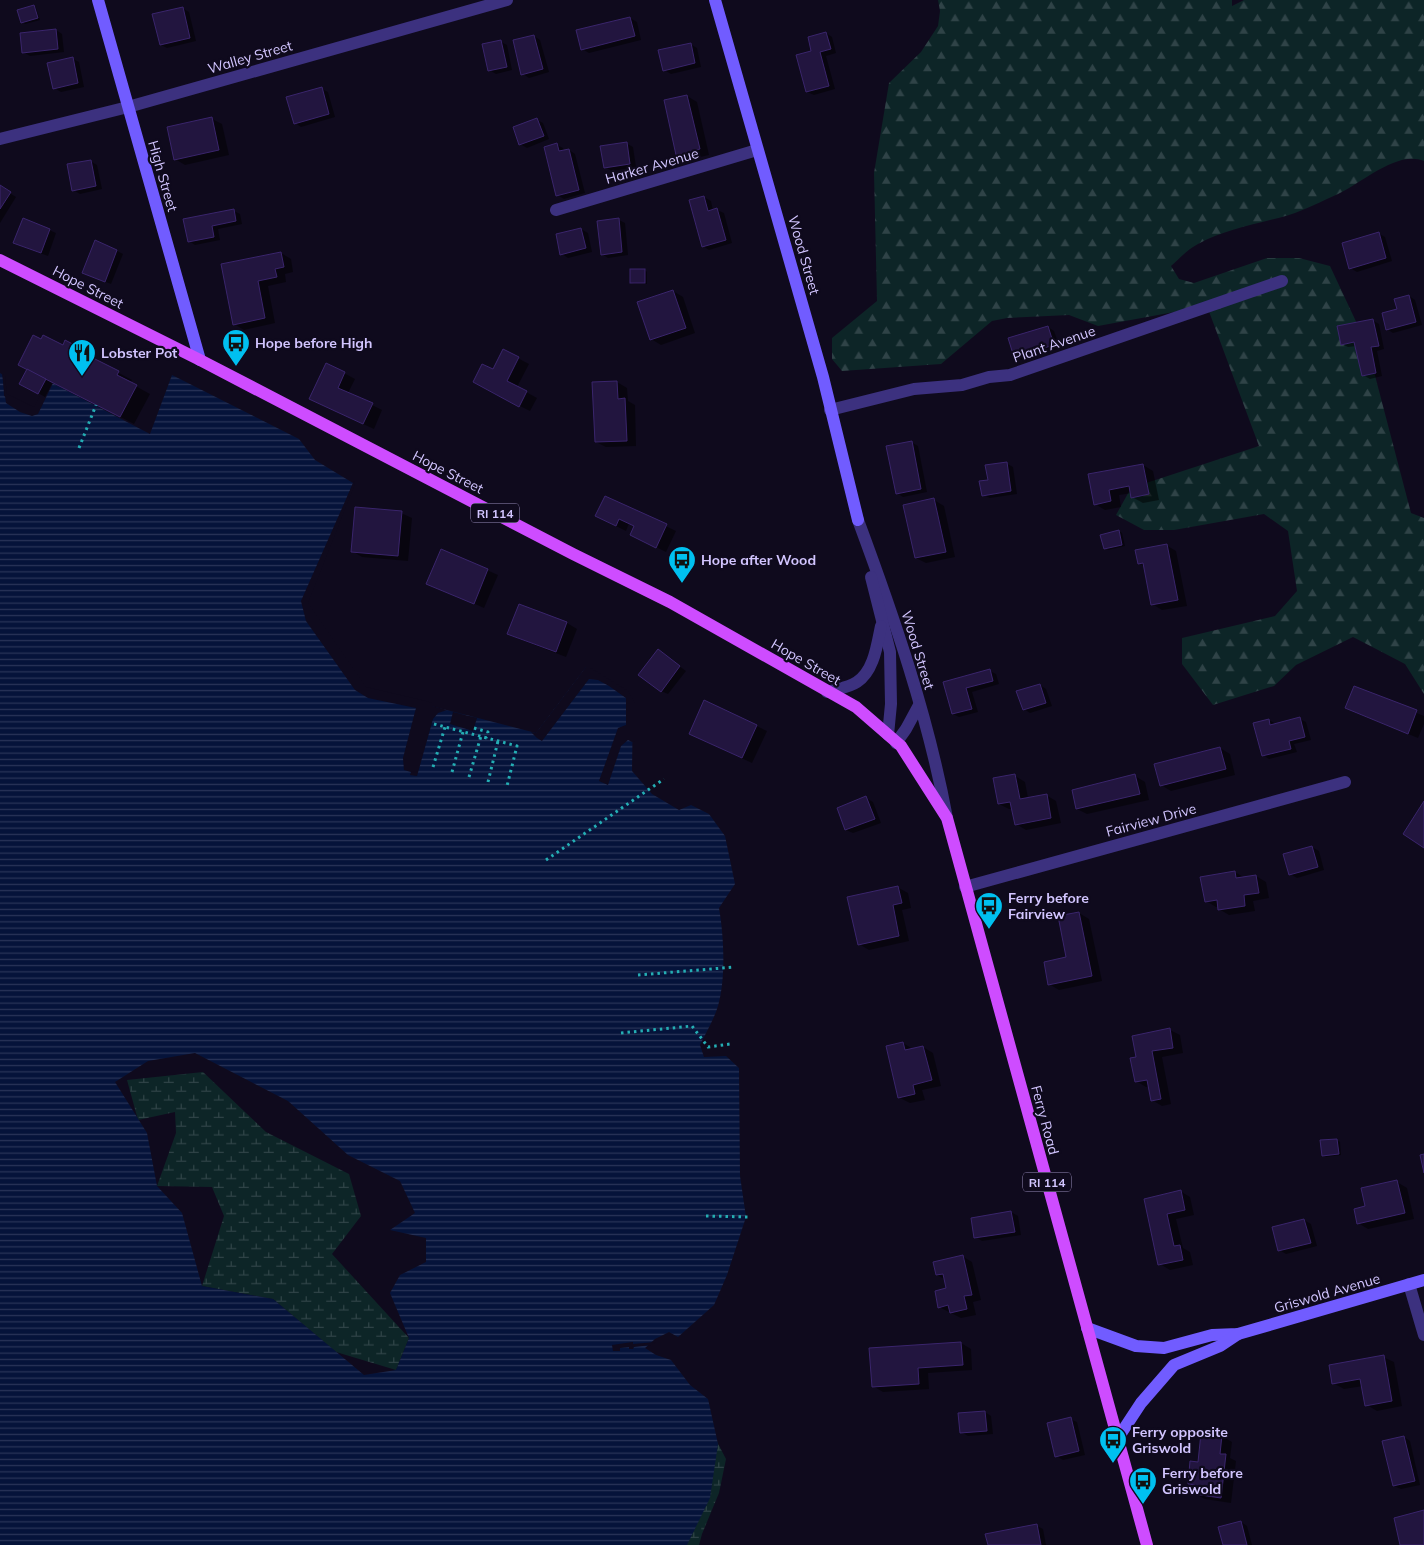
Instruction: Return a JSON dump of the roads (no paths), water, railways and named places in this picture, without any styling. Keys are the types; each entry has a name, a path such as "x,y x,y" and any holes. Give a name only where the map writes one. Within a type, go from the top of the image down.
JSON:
{"main road":[{"name":"Hope Street","path":"0,260 200,360 670,602 856,707 901,746 947,818"},
{"name":"Ferry Road","path":"947,818 1148,1545"}],"street":[{"name":"High Street","path":"98,0 200,360"},
{"name":"Walley Street","path":"0,139 128,107 507,0"},
{"name":"Wood Street","path":"715,0 823,377 890,652 892,739"},
{"name":"Harker Avenue","path":"556,210 758,150"},
{"name":"Plant Avenue","path":"830,410 914,389 962,385 989,377 1010,375 1282,281"},
{"name":"Wood Street","path":"858,520 894,621 937,764 947,818"},
{"name":"Wood Street","path":"827,692 858,682 875,655 882,621"},
{"name":"Wood Street","path":"892,739 906,729 919,704"},
{"name":"Fairview Drive","path":"965,887 1345,782"},
{"name":"Griswold Avenue","path":"1238,1334 1424,1280"},
{"path":"1409,1284 1424,1335"},
{"path":"1087,1328 1136,1346 1164,1348 1212,1335 1238,1334"},
{"path":"1118,1438 1141,1403 1174,1365 1220,1346 1238,1334"}],"water":[{"path":"0,373 3,375 4,396 34,410 50,382 150,434 172,375 299,439 315,460 353,483 305,603 365,689 536,733 586,667 633,703 632,771 652,794 679,810 691,805 709,814 725,836 735,884 719,908 723,944 721,995 710,1026 700,1045 704,1057 726,1056 739,1068 740,1176 746,1217 727,1275 714,1305 678,1337 669,1332 655,1339 645,1348 656,1355 671,1360 690,1385 708,1399 718,1444 710,1498 687,1545 0,1545","holes":["195,1053 288,1101 348,1155 400,1181 415,1213 390,1230 426,1238 426,1262 400,1275 390,1293 409,1338 396,1370 364,1375 273,1299 202,1286 182,1213 157,1186 147,1133 115,1082 148,1061"]}],"place":[{"name":"Hope before High","path":"236,367"},
{"name":"Lobster Pot","path":"82,377"},
{"name":"Hope after Wood","path":"682,584"},
{"name":"Ferry before Fairview","path":"989,930"},
{"name":"Ferry opposite Griswold","path":"1113,1464"},
{"name":"Ferry before Griswold","path":"1143,1505"}]}
